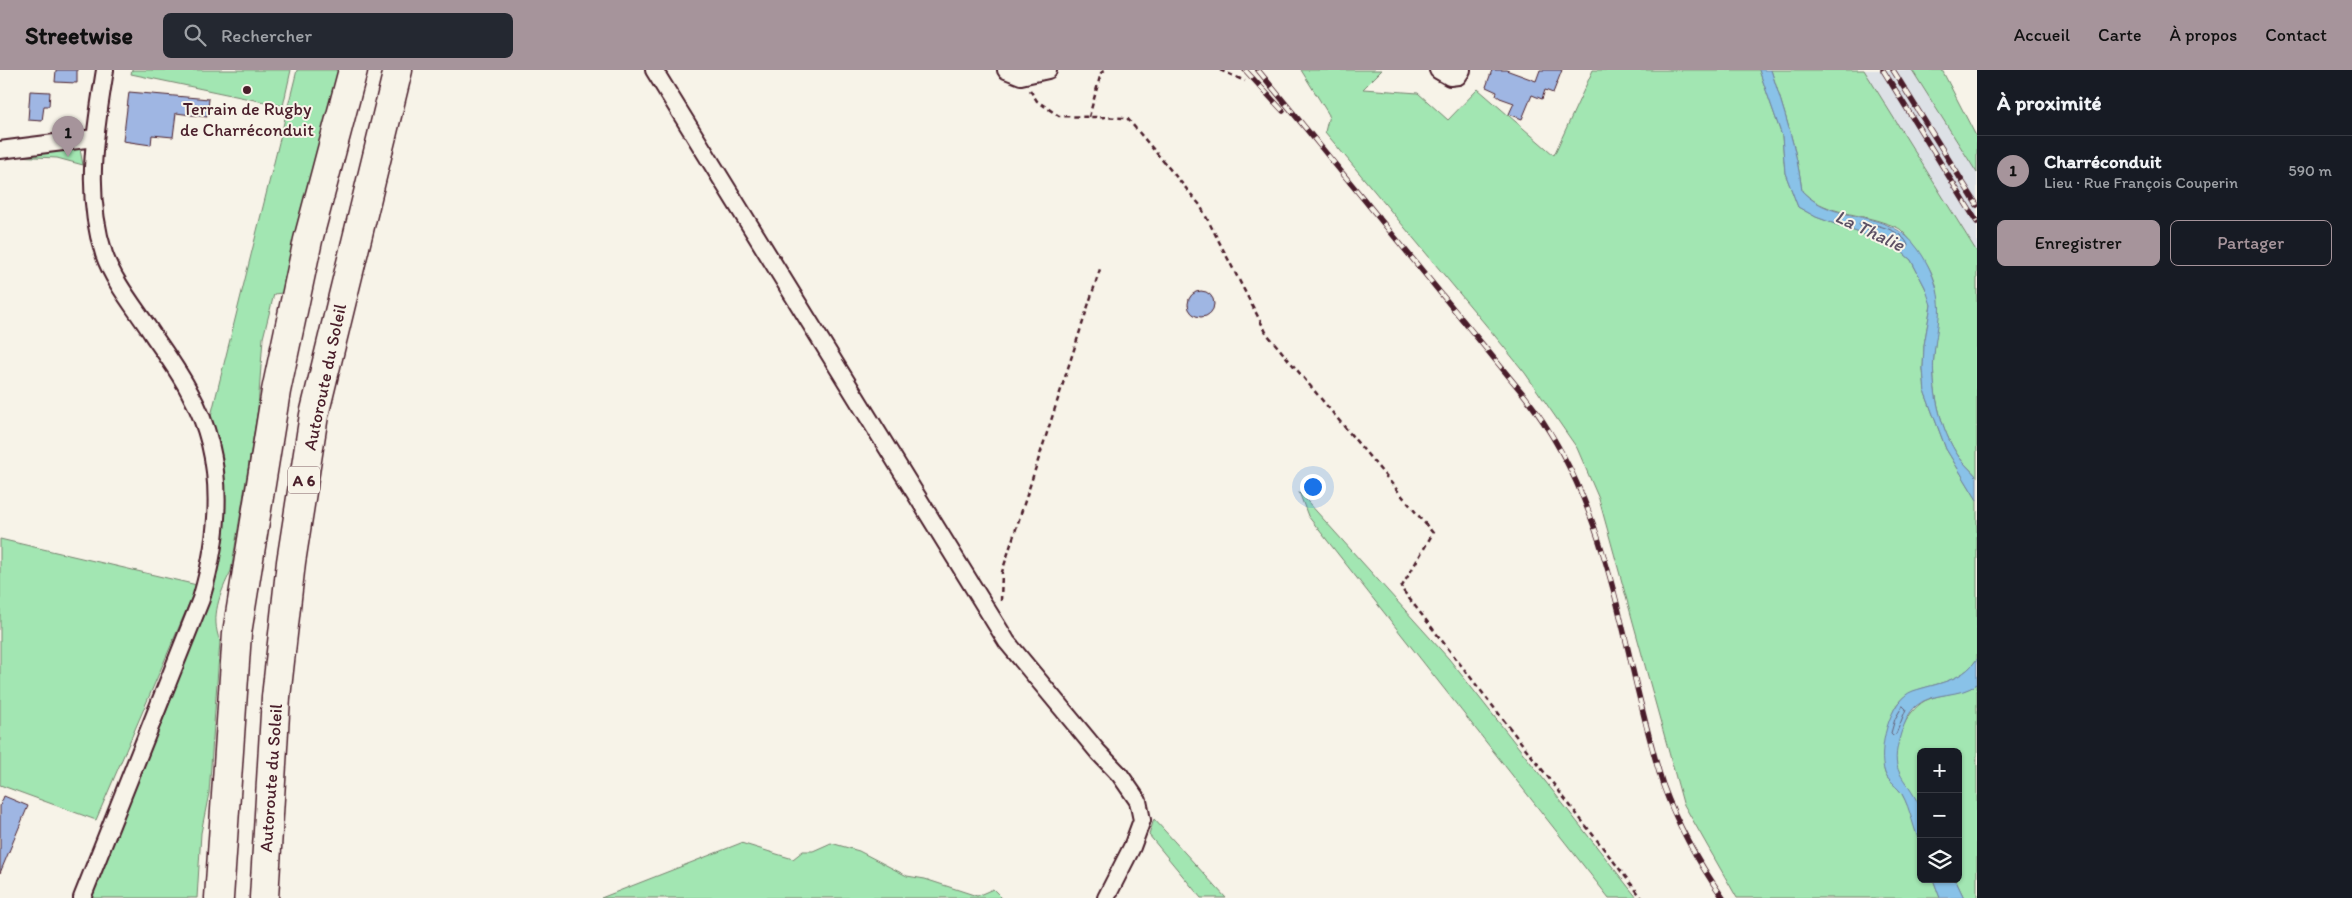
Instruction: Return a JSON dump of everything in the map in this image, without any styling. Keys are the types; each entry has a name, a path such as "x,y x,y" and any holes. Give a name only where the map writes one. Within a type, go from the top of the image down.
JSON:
{"highway":[{"name":"A 6","path":"219,898 237,633 276,391 308,240 353,70"},
{"name":"Autoroute du Soleil","path":"264,898 276,697 292,562 314,415 398,70"}],"street":[{"path":"82,898 201,599 215,536 218,490 214,460 207,431 191,393 122,289 105,256 97,229 92,188 94,138 105,70"},
{"path":"654,70 1007,642 1098,752 1120,775 1138,801 1142,820 1132,847 1106,898"},
{"path":"1014,73 1048,70"},
{"path":"1438,70 1450,77 1458,76 1462,70"},
{"path":"0,150 94,138"}],"path":[{"path":"1089,117 1101,73 1106,70"},
{"path":"1220,70 1245,81"},
{"path":"1014,73 1037,101 1059,116 1127,118 1200,204 1267,334 1433,533 1401,588 1642,898"},
{"path":"1000,611 1002,572 1101,266"}],"shaded area":[{"path":"1864,70 1912,70 1977,173 1977,252"}],"green space":[{"name":"Terrain de Rugby de Charréconduit","path":"132,70 291,70 283,106 131,74"},
{"path":"297,70 339,70 282,293 274,294 263,338 258,408 231,571 220,596 216,614 217,632 220,641 209,793 201,833 197,898 90,898 171,700 217,569 222,533 210,420"},
{"path":"1301,70 1382,70 1363,89 1418,93 1448,120 1478,89 1554,155 1593,70 1759,70 1782,136 1785,173 1798,207 1816,217 1895,246 1911,260 1930,297 1931,305 1924,345 1925,393 1946,449 1977,500 1977,659 1957,677 1922,688 1903,698 1893,712 1884,749 1885,773 1905,800 1917,832 1917,883 1934,883 1940,898 1737,898 1683,803 1599,499 1577,448 1525,373 1325,132 1329,115"},
{"path":"1771,70 1864,70 1977,252 1977,477 1961,460 1952,446 1938,408 1933,367 1938,299 1933,277 1928,266 1900,229 1872,219 1829,208 1810,198 1802,191 1793,145"},
{"path":"1912,70 1942,70 1977,138 1977,173"},
{"path":"80,149 83,165 57,158 14,156"},
{"path":"1299,492 1449,659 1637,898 1609,898 1308,516"},
{"path":"0,539 197,585 96,820 0,785"},
{"path":"1977,684 1977,898 1964,898 1957,883 1962,883 1962,748 1917,748 1917,802 1897,770 1895,755 1903,726 1914,709 1929,699 1960,692"},
{"path":"1154,819 1226,898 1201,898 1149,835"},
{"path":"741,843 793,859 803,851 813,851 831,843 859,851 907,876 925,879 977,896 993,889 1002,898 601,898"}],"water":[{"name":"La Thalie","path":"1759,70 1771,70 1793,145 1802,191 1815,202 1830,209 1877,221 1892,227 1906,236 1918,249 1927,264 1939,299 1939,317 1933,367 1938,408 1952,446 1961,460 1977,477 1977,500 1946,449 1925,393 1924,345 1931,305 1925,287 1911,260 1895,246 1816,217 1798,207 1785,173 1782,136"},
{"path":"1977,659 1977,684 1963,691 1923,701 1911,712 1901,733 1897,747 1897,766 1917,802 1917,835 1905,800 1885,773 1883,752 1887,727 1897,704 1905,696 1913,691 1948,681 1971,667"},
{"path":"1934,883 1957,883 1964,898 1940,898"}],"building":[{"path":"56,70 77,70 77,83 55,82"},
{"path":"1492,70 1506,70 1536,81 1540,70 1562,70 1553,93 1545,90 1542,99 1532,95 1522,119 1509,114 1514,103 1500,98 1496,95 1497,92 1486,87"},
{"path":"30,91 50,92 49,106 44,106 42,121 28,120"},
{"path":"129,92 209,99 207,117 176,113 173,137 152,135 151,145 123,141"},
{"path":"1201,291 1210,295 1214,304 1210,313 1201,317 1192,313 1188,304 1192,295"},
{"path":"4,796 28,806 0,873 0,806"}],"railway":[{"path":"1245,70 1283,111"},
{"path":"1258,70 1524,395 1554,440 1578,486 1597,534 1612,583 1648,734 1663,785 1689,843 1723,898"},
{"path":"1883,70 1977,222"},
{"path":"1893,70 1977,205"}],"place":[{"name":"Terrain de Rugby de Charréconduit","path":"247,90"},
{"name":"Charréconduit","path":"68,157"}]}
